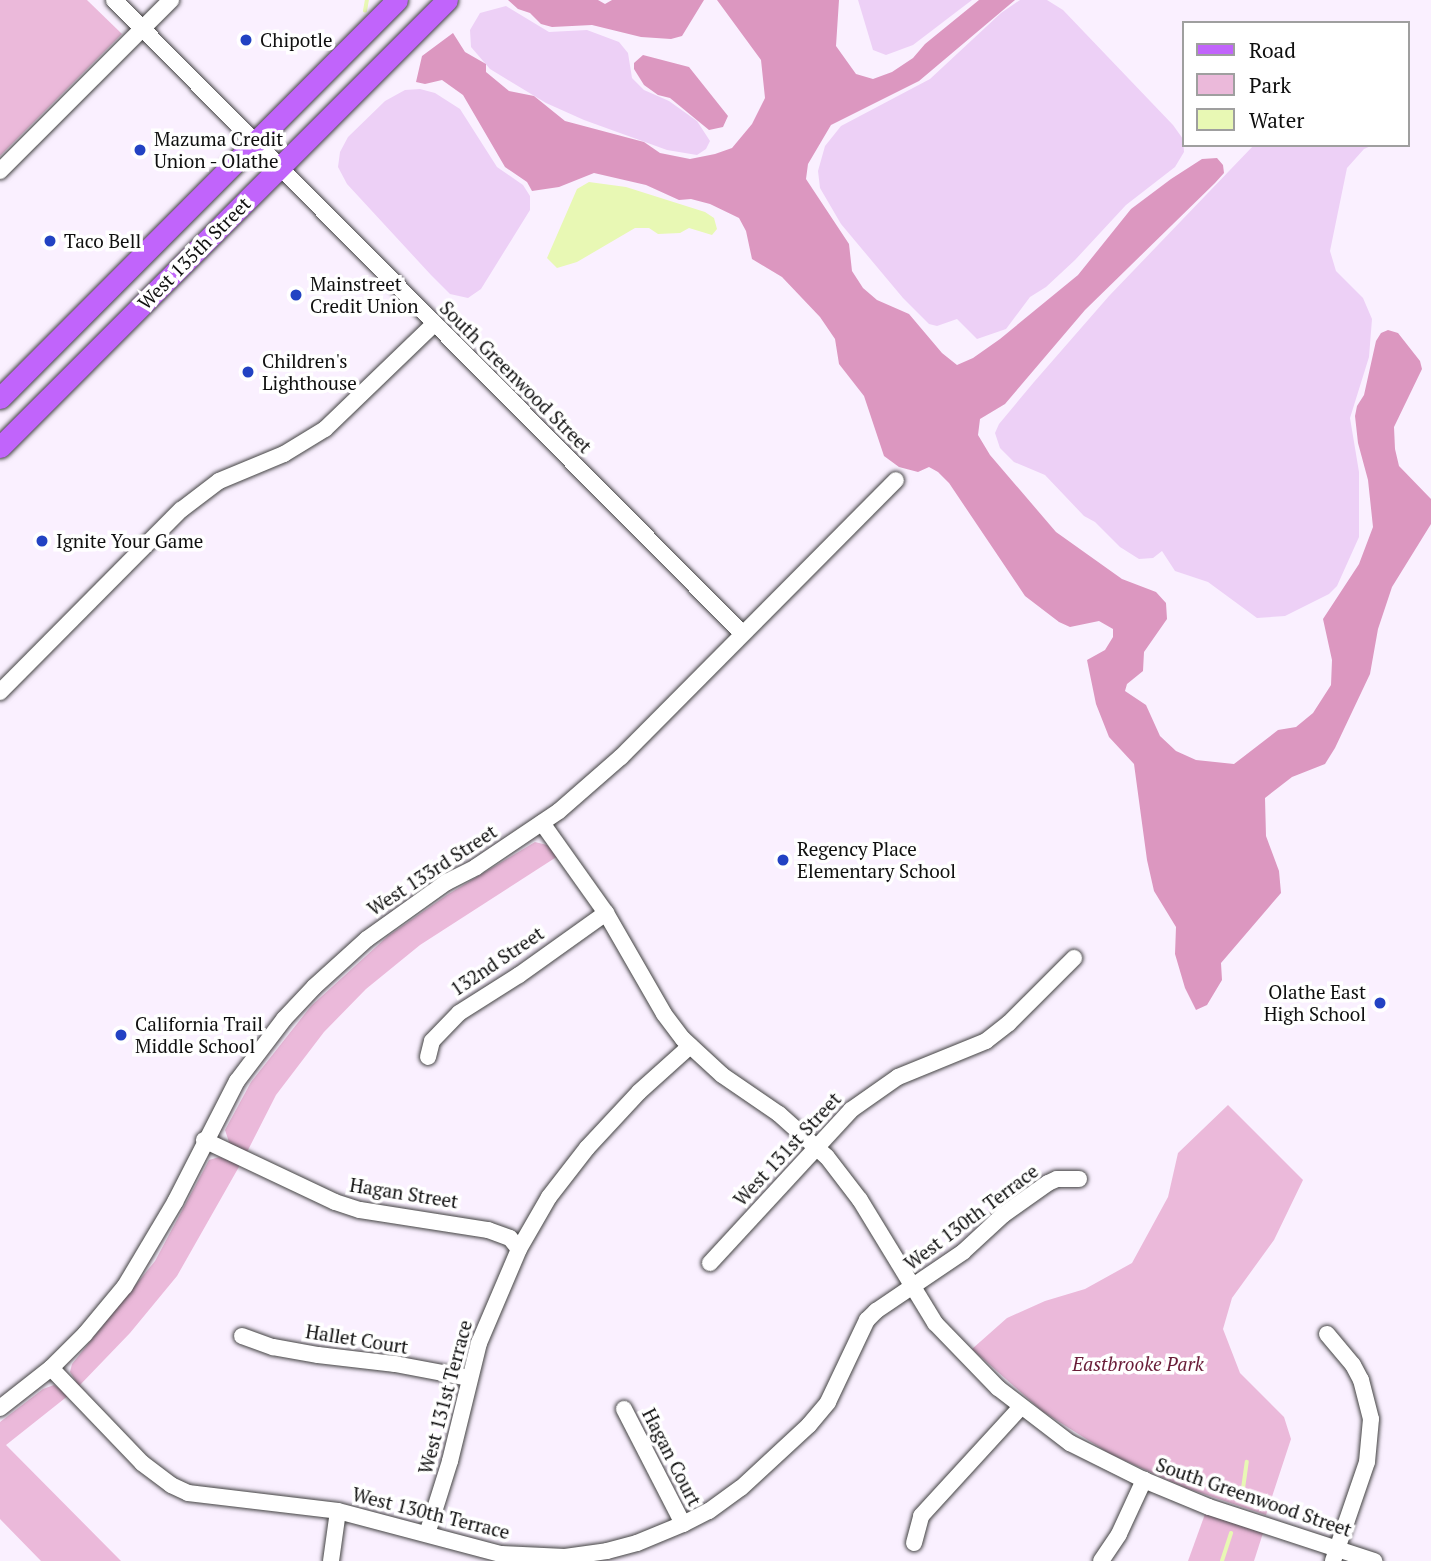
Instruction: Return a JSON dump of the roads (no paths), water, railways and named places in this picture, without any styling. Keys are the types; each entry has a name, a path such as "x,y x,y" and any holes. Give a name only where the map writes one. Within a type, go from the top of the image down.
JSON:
{"main road":[{"name":"West 135th Street","path":"0,398 397,0"},
{"name":"West 135th Street","path":"0,447 447,0"}],"street":[{"name":"South Greenwood Street","path":"114,0 742,633"},
{"path":"0,171 171,0"},
{"path":"0,692 181,510 219,481 309,440 434,324"},
{"name":"West 133rd Street","path":"0,1408 51,1368 85,1334 137,1268 237,1082 261,1049 332,970 404,912 542,823 621,757 896,480"},
{"name":"South Greenwood Street","path":"542,823 606,913 664,1014 691,1046 722,1075 779,1114 817,1147 860,1200 911,1287 952,1343 1021,1407 1070,1443 1144,1480 1334,1555 1374,1561"},
{"name":"132nd Street","path":"428,1057 432,1041 458,1013 519,975 606,913"},
{"name":"West 131st Street","path":"709,1263 851,1110 887,1084 918,1068 959,1055 986,1041 1009,1023 1074,958"},
{"name":"West 131st Terrace","path":"428,1534 488,1317 519,1249 549,1197 587,1148 639,1092 691,1046"},
{"name":"Hagan Street","path":"204,1140 335,1202 360,1210 476,1226 510,1238 519,1249"},
{"name":"West 130th Terrace","path":"51,1368 142,1463 171,1485 198,1495 264,1500 338,1511 501,1554 565,1557 637,1543 709,1511 741,1488 809,1425 828,1402 867,1320 889,1300 963,1252 1003,1215 1048,1183 1057,1179 1079,1179"},
{"path":"1327,1334 1353,1365 1361,1380 1371,1419 1367,1462 1334,1555"},
{"name":"Hallet Court","path":"242,1336 272,1347 395,1364 469,1378"},
{"path":"914,1543 921,1516 1021,1407"},
{"name":"Hagan Court","path":"624,1409 682,1524"},
{"path":"1101,1561 1119,1534 1144,1480"},
{"path":"331,1561 338,1511"}],"water":[{"path":"589,182 626,187 705,212 714,218 717,229 712,235 689,228 680,233 658,234 649,228 635,228 577,262 557,268 547,258 577,189"}],"waterway":[{"path":"365,11 367,0"},
{"path":"1242,1496 1247,1462"},
{"path":"1222,1561 1231,1533"}],"place":[{"name":"Chipotle","path":"246,40"},
{"name":"Mazuma Credit Union - Olathe","path":"140,150"},
{"name":"Taco Bell","path":"50,241"},
{"name":"Mainstreet Credit Union","path":"296,295"},
{"name":"Children's Lighthouse","path":"248,372"},
{"name":"Ignite Your Game","path":"42,541"},
{"name":"Regency Place Elementary School","path":"783,860"},
{"name":"Olathe East High School","path":"1380,1003"},
{"name":"California Trail Middle School","path":"121,1035"}],"park label":[{"name":"Eastbrooke Park","path":"1138,1364"}]}
